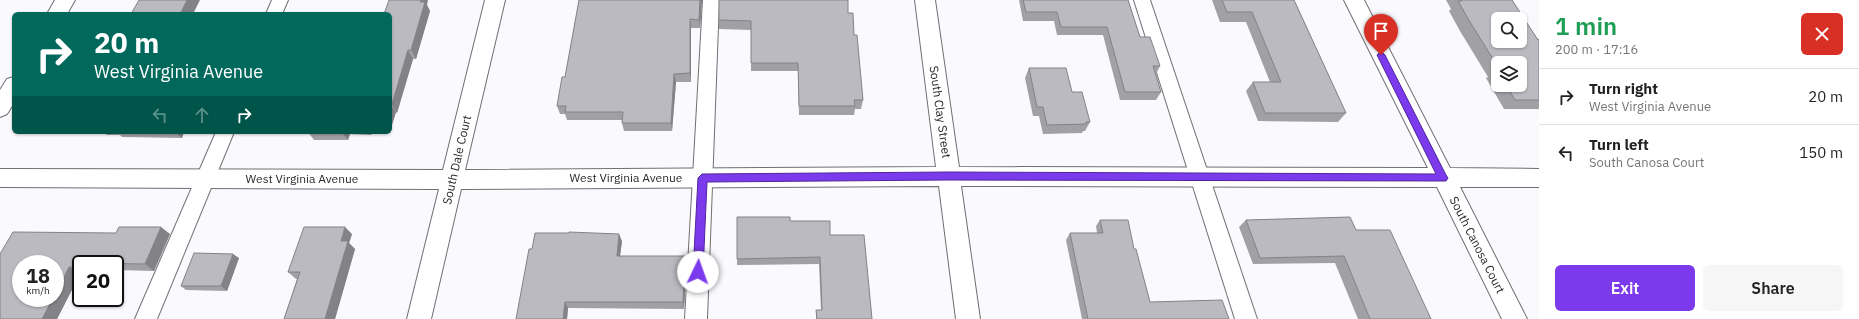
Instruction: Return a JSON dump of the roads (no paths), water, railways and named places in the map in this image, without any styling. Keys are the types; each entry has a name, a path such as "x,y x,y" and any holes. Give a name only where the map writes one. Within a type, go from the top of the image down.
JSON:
{"street":[{"path":"58,12 66,0"},
{"name":"South Dale Court","path":"419,319 495,0"},
{"name":"South Clay Street","path":"925,0 968,319"},
{"name":"South Canosa Court","path":"1354,0 1515,319"},
{"path":"0,108 12,88"},
{"name":"West Virginia Avenue","path":"0,178 452,180 948,176 1539,178"}],"lane":[{"path":"275,12 280,0"},
{"path":"696,319 711,0"},
{"path":"1142,0 1246,319"},
{"path":"146,319 224,134"}]}
